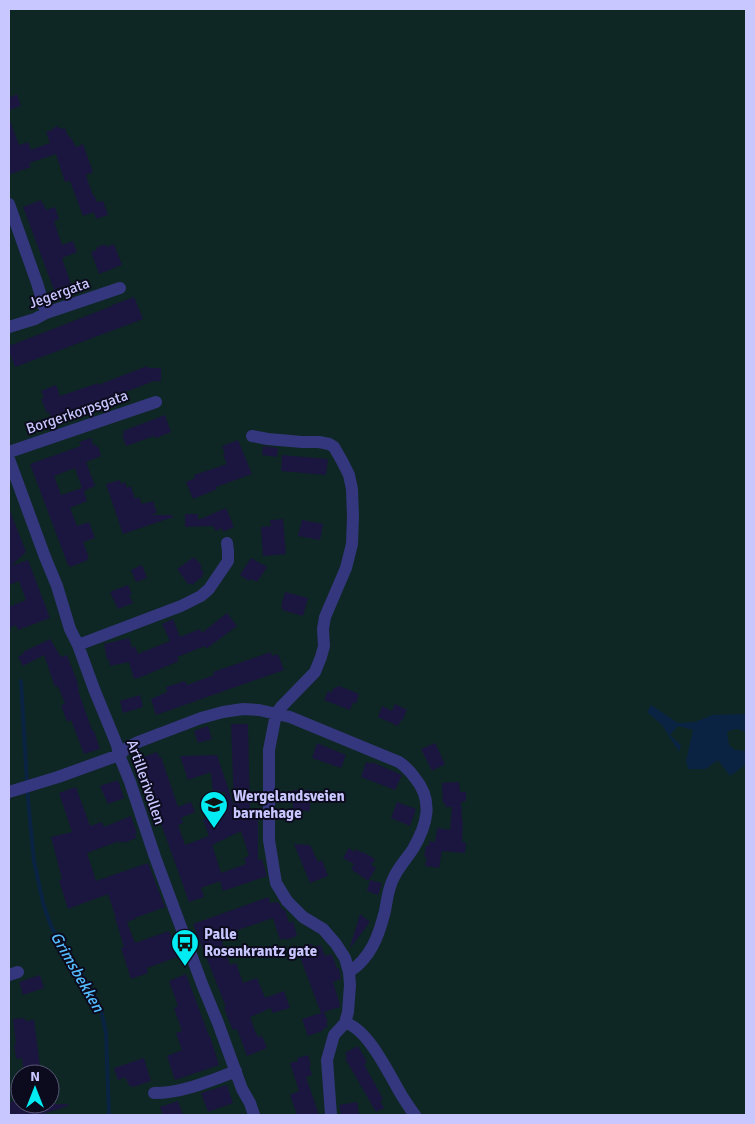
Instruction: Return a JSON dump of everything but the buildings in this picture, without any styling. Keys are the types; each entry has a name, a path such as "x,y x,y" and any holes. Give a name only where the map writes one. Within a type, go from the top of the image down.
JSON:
{"street":[{"path":"9,204 46,313"},
{"name":"Jegergata","path":"9,328 46,313 120,288"},
{"name":"Borgerkorpsgata","path":"9,452 156,402"},
{"path":"252,436 329,444 334,447 342,461 349,475 352,489 352,544 346,568 325,617 323,629 324,646 321,657 315,672 276,714 269,750 268,776 269,840 276,883 287,901 297,912 323,929 336,944 345,958 349,972 350,995 348,1012 345,1023 334,1035 327,1060 330,1115"},
{"name":"Artillerivollen","path":"9,459 57,586 70,629 117,745 198,975 254,1115"},
{"path":"78,645 181,606 201,596 209,589 228,561 227,543"},
{"path":"12,791 119,755 138,742 201,718 243,709 259,710 290,717 399,762 411,772 422,786 426,800 427,813 425,823 413,849 394,877 379,931 370,952 358,966 349,972"},
{"path":"345,1023 352,1024 371,1044 402,1097 415,1115"},
{"path":"154,1094 183,1090 236,1071"}],"green space":[{"path":"9,9 746,9 746,1115 9,1115"}],"water":[{"path":"651,705 678,723 695,722 712,715 745,714 746,711 746,733 737,729 727,732 729,745 735,750 746,751 746,764 730,776 718,760 706,769 688,769 686,761 693,730 678,726 670,735 681,745 679,752 662,725 647,712"}],"waterway":[{"name":"Grimsbekken","path":"21,681 28,800 34,861 43,903 51,926 69,958 88,984 101,1009 106,1033 109,1115"}],"place":[{"name":"Wergelandsveien barnehage","path":"214,829"},
{"name":"Palle Rosenkrantz gate","path":"185,967"}]}
